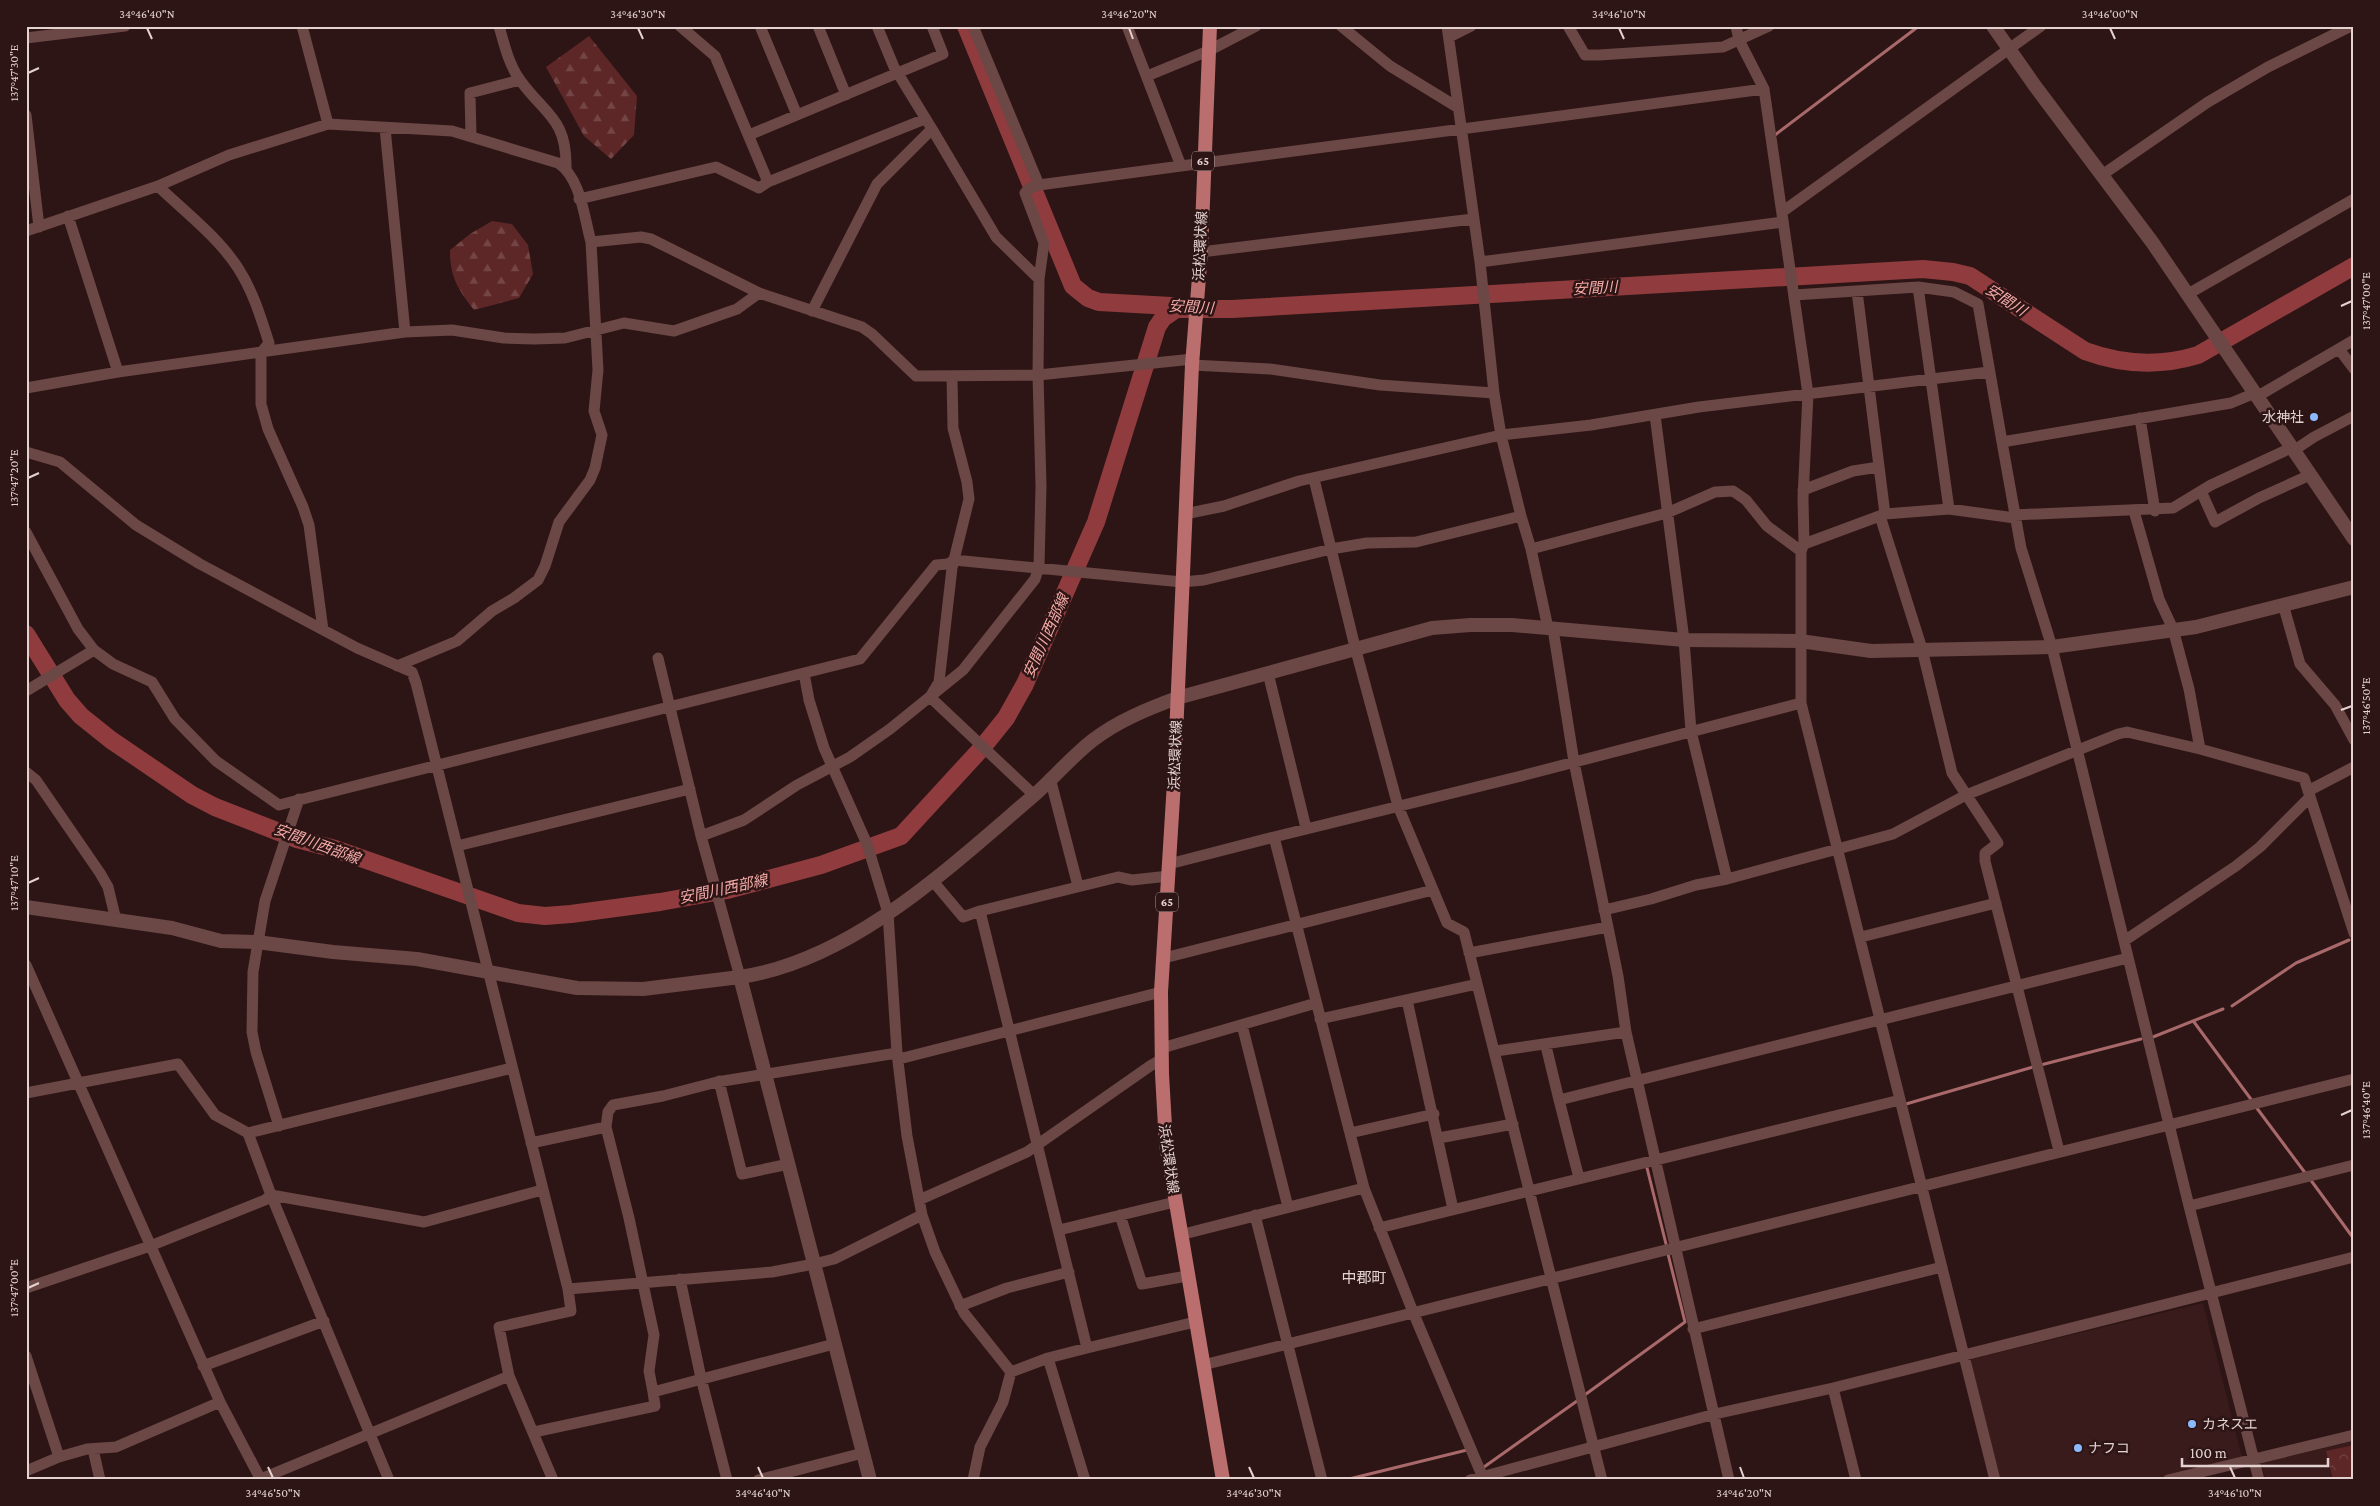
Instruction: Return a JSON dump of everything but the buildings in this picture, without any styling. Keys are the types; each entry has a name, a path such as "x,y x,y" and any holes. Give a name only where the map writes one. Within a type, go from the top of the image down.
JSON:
{"main road":[{"name":"浜松環状線","path":"1210,26 1203,163 1201,252 1192,362 1169,870 1161,992 1166,1144 1195,1322 1224,1480"}],"street":[{"path":"26,38 125,26"},
{"path":"302,26 328,124"},
{"path":"499,26 503,42 520,80 556,121 566,151 566,168"},
{"path":"680,26 715,56 768,182"},
{"path":"760,26 797,115"},
{"path":"818,26 846,95"},
{"path":"877,26 897,73 996,237 1038,279"},
{"path":"748,135 943,54 932,26"},
{"path":"973,26 1035,186"},
{"path":"1127,26 1181,166"},
{"path":"1147,76 1208,51 1256,26"},
{"path":"1341,26 1390,66 1457,106"},
{"path":"1472,26 1448,32 1472,219 1480,262 1494,393 1521,516 1550,629 1574,762 1608,927 1626,1032 1729,1480"},
{"path":"1568,26 1585,54 1724,47 1769,26"},
{"path":"1736,26 1739,40 1764,89 1808,394 1803,490 1800,641 1801,703 1861,937 1995,1480"},
{"path":"1993,26 2188,294 2354,539"},
{"path":"1480,262 1782,217 2008,48 2041,26"},
{"path":"2102,174 2208,102 2268,67 2351,26"},
{"path":"472,136 470,93 520,80"},
{"path":"701,836 744,820 797,785 832,767 870,743 930,697 963,670 1034,579 1039,567 1041,486 1038,279 1044,243 1025,193 1035,186 1764,89"},
{"path":"26,115 38,227"},
{"path":"580,199 716,167 759,188 768,182 925,119"},
{"path":"26,231 158,186 229,155 328,124 452,131 558,163 566,168 580,199 591,242 598,381 594,411 602,434 602,443 590,480 559,522 545,566 538,580 514,598 492,611 457,641 397,666"},
{"path":"385,128 405,332"},
{"path":"812,311 877,184 932,129"},
{"path":"158,186 220,245 238,268 252,296 269,343 261,353 262,404 265,418 309,525 323,630"},
{"path":"2188,294 2354,199"},
{"path":"68,216 118,372"},
{"path":"1201,252 1472,219"},
{"path":"591,242 651,239 759,293 862,327 872,334 916,376 1038,375 1192,362 1270,369 1380,385 1494,393"},
{"path":"1794,295 1918,286 1954,292 1978,304 1988,372 2021,548 2052,647 2168,1123 2259,1480"},
{"path":"1918,286 1949,509"},
{"path":"1857,291 1879,467 1882,515 1922,649 1952,773 1998,843 1985,853 1985,861 2059,1152"},
{"path":"26,388 118,372 405,332 452,330 504,338 565,338 624,323 634,323 674,331 737,309 759,293"},
{"path":"2002,442 2231,403 2256,395 2354,340"},
{"path":"2340,349 2354,369"},
{"path":"1185,514 1224,506 1299,481 1502,435 1654,415 1699,407 1988,372"},
{"path":"930,697 939,682 954,560 969,500 968,482 953,428 952,376"},
{"path":"1654,415 1684,640 1692,731 1728,879"},
{"path":"1802,548 1882,515 1949,509 2015,517 2173,508 2201,491 2292,450 2314,436 2354,416"},
{"path":"2140,418 2155,510"},
{"path":"26,452 60,462 136,524 200,564 323,630 412,672 568,1289 571,1311 499,1326 509,1376 553,1480"},
{"path":"1803,490 1853,471 1879,467"},
{"path":"2201,491 2215,522 2259,498 2310,475"},
{"path":"1314,479 1355,647 1398,806 1447,922 1464,932 1496,1052 1602,1480"},
{"path":"1531,549 1667,513 1715,492 1733,491 1746,500 1766,526 1802,548"},
{"path":"2134,511 2159,599 2173,629 2194,713 2200,749"},
{"path":"26,532 78,628 94,650 113,664 152,682 175,719 216,761 279,805 436,764 860,659 936,565 948,564 954,560 1182,582 1204,580 1367,542 1416,542 1521,516"},
{"path":"26,907 172,928 221,941 257,942 333,952 417,959 577,988 608,990 643,988 740,977 754,975 814,955 849,938 888,913 932,880 1034,795 1092,740 1119,723 1145,710 1177,698 1355,647 1432,628 1470,624 1684,640 1800,641 1871,651 2052,647 2230,620 2282,604 2354,587"},
{"path":"2282,604 2300,664 2335,705 2354,740"},
{"path":"26,691 94,650"},
{"path":"658,658 701,836 766,1074 870,1480"},
{"path":"804,673 816,725 832,767 867,844 888,913 898,1056 907,1136 922,1215 935,1252 960,1306 978,1332 1011,1372"},
{"path":"1268,673 1306,828"},
{"path":"930,697 1034,795"},
{"path":"932,880 964,917 980,911 1118,877 1132,880 1306,828 1574,762 1801,703"},
{"path":"1604,910 1651,899 1696,885 1728,879 1893,834 1966,795 2128,732 2200,749 2304,778 2350,907 2354,933"},
{"path":"2124,941 2236,866 2260,847 2309,794 2354,767"},
{"path":"26,772 36,780 100,873 108,887 116,920"},
{"path":"1050,778 1078,886"},
{"path":"457,846 690,789"},
{"path":"279,1126 256,1052 252,1032 253,972 265,901 299,799"},
{"path":"1274,837 1364,1188 1413,1312 1483,1478"},
{"path":"1164,958 1434,890"},
{"path":"1861,937 1996,903"},
{"path":"980,911 1008,1031 1070,1272 1087,1348"},
{"path":"1469,953 1608,927"},
{"path":"1559,1100 2128,958"},
{"path":"26,965 220,1402 260,1479 509,1376"},
{"path":"1320,1019 1477,984"},
{"path":"534,1432 655,1406 649,1370 654,1334 641,1282 630,1218 606,1127 608,1112 613,1105 663,1096 719,1081 898,1056 1008,1031 1161,992"},
{"path":"1407,1000 1434,1114 1453,1209"},
{"path":"919,1200 1027,1152 1150,1066 1162,1054 1242,1025 1316,1003"},
{"path":"1242,1025 1288,1207"},
{"path":"1496,1052 1546,1046 1626,1032"},
{"path":"1546,1046 1579,1178"},
{"path":"26,1093 178,1064 215,1115 248,1133 271,1195 389,1480"},
{"path":"248,1133 512,1068"},
{"path":"1203,1365 1674,1246 2059,1152 2168,1123 2354,1079"},
{"path":"719,1081 742,1174 789,1164"},
{"path":"1379,1228 1900,1100"},
{"path":"1350,1133 1434,1114"},
{"path":"1439,1138 1513,1124"},
{"path":"531,1143 606,1127"},
{"path":"2189,1206 2354,1165"},
{"path":"1180,1235 1364,1188"},
{"path":"26,1288 150,1246 265,1200 271,1195 424,1222 542,1190"},
{"path":"1059,1230 1175,1202"},
{"path":"568,1289 772,1272 814,1264 834,1259 922,1215"},
{"path":"1120,1215 1142,1284 1188,1276"},
{"path":"1255,1215 1322,1480"},
{"path":"1470,1480 1715,1414 1834,1388 2354,1258"},
{"path":"1693,1329 1942,1267"},
{"path":"960,1306 1007,1288 1070,1272"},
{"path":"680,1280 701,1378 726,1480"},
{"path":"204,1366 324,1321"},
{"path":"1011,1372 1048,1358 1195,1322"},
{"path":"653,1392 834,1344"},
{"path":"26,1356 58,1457"},
{"path":"1048,1358 1085,1480"},
{"path":"973,1480 980,1448 1002,1402 1011,1372"},
{"path":"1834,1388 1856,1480"},
{"path":"26,1471 58,1457 87,1449 116,1447 220,1402"},
{"path":"2168,1480 2354,1435"},
{"path":"92,1450 100,1480"},
{"path":"758,1480 863,1453"}],"shaded area":[{"path":"2203,1303 2242,1457 2149,1480 1999,1480 1969,1363 1972,1359"},
{"path":"2354,1441 2354,1480 2266,1480 2261,1463"}],"green space":[{"path":"589,36 637,96 634,135 611,159 584,136 546,67"},
{"path":"492,221 512,224 528,245 533,274 519,298 474,310 463,296 453,276 450,250 470,234"},
{"path":"2354,1445 2354,1480 2333,1480 2326,1451"}],"waterway":[{"name":"安間川","path":"966,26 1073,286 1088,298 1099,302 1171,306 1176,309 1232,309 1923,269 1970,276 2085,351 2127,362 2155,363 2198,355 2354,266"},
{"path":"1775,135 1919,26"},
{"name":"安間川西部線","path":"26,634 67,700 81,716 111,740 192,795 215,807 297,839 335,849 518,913 545,916 571,914 660,902 727,890 821,865 901,836 981,749 1006,718 1025,684 1096,522 1157,327 1163,318 1176,309"},
{"path":"2232,1006 2296,963 2349,940"},
{"path":"2153,1037 2223,1009"},
{"path":"2194,1022 2253,1102"},
{"path":"1906,1104 2033,1067 2141,1039"},
{"path":"2256,1107 2306,1174"},
{"path":"1647,1168 1666,1244"},
{"path":"2310,1179 2354,1239"},
{"path":"1586,1394 1685,1322 1668,1254"},
{"path":"1484,1467 1577,1401"},
{"path":"1345,1480 1467,1450"}],"place":[{"name":"水神社","path":"2314,417"},
{"name":"カネスエ","path":"2192,1424"},
{"name":"ナフコ","path":"2078,1448"}],"district":[{"name":"中郡町","path":"1364,1278"}]}
